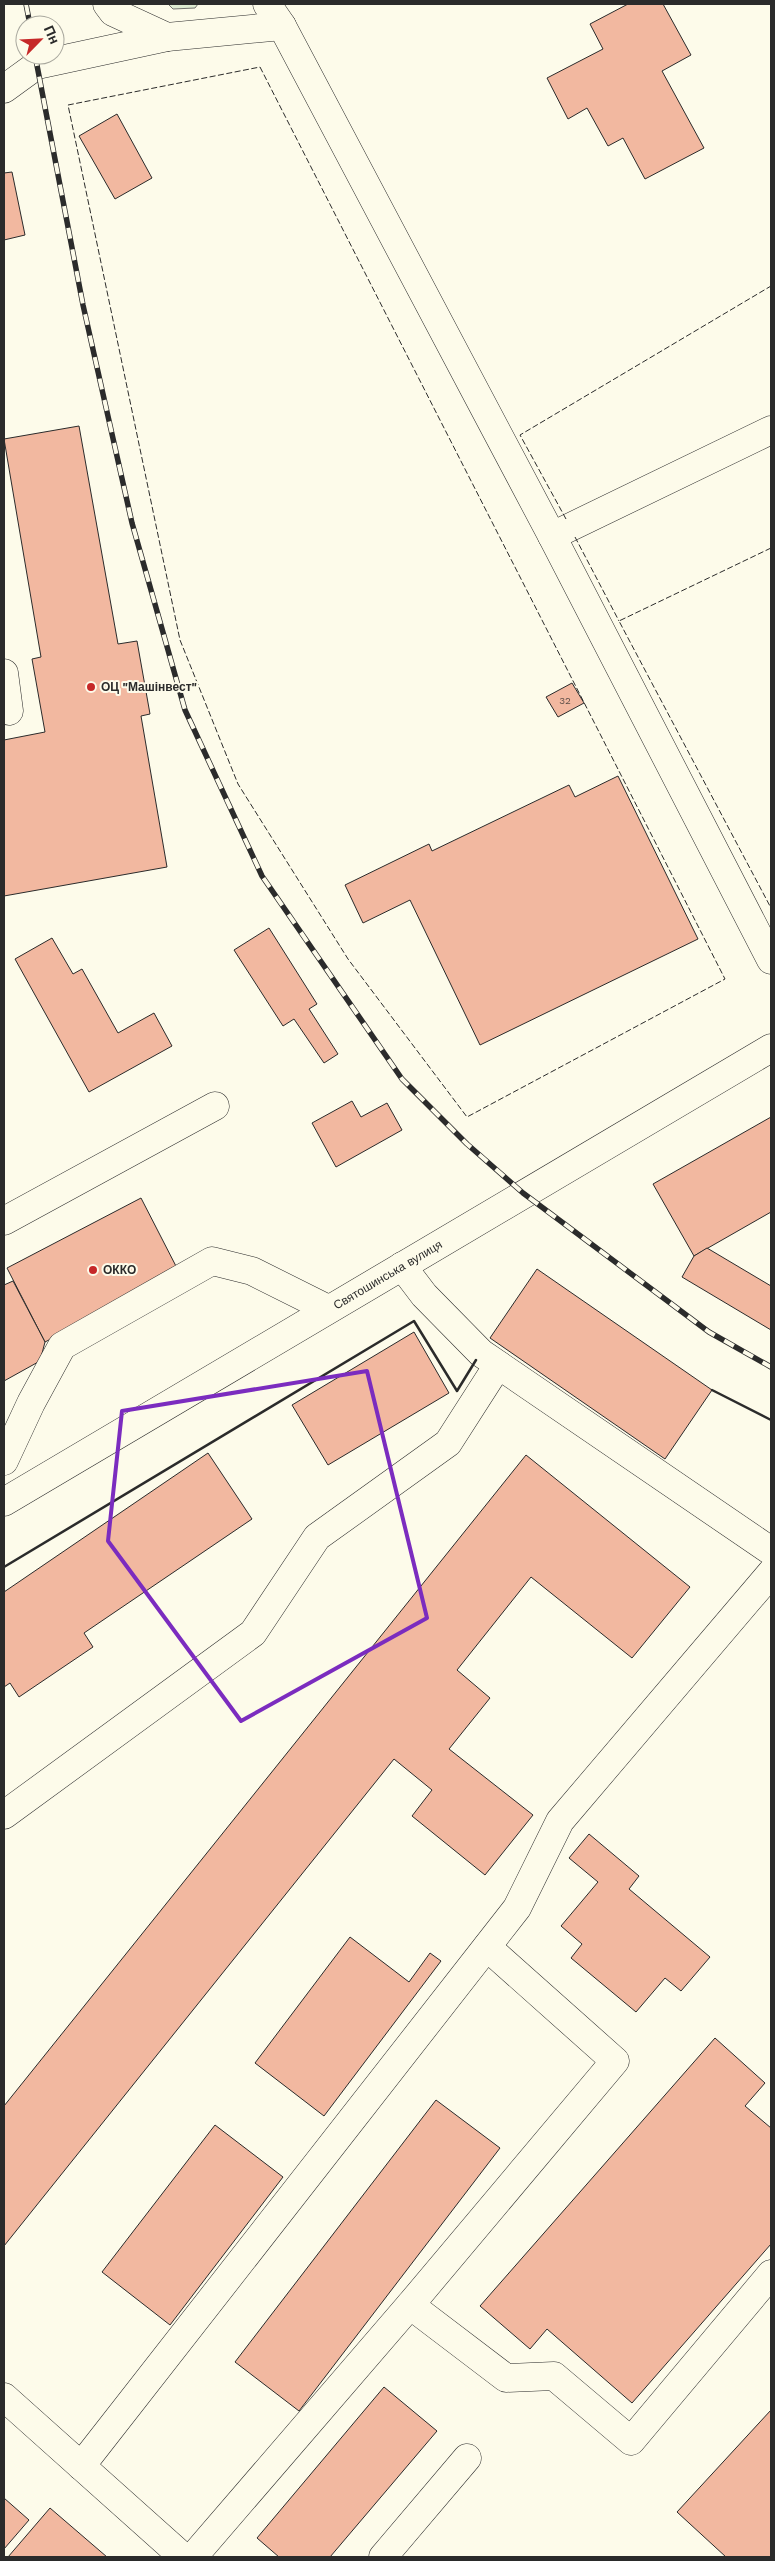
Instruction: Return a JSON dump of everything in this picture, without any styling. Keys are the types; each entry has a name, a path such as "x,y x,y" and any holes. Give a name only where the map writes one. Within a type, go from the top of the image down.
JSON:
{"main road":[{"path":"107,4 113,12 167,37"},
{"path":"267,4 282,26 552,536 771,960"},
{"path":"4,88 37,65 167,37 282,26"},
{"path":"552,536 771,430"},
{"path":"4,673 10,711"},
{"name":"Святошинська вулиця","path":"4,1502 771,1048"},
{"path":"4,1221 214,1106"},
{"path":"4,1461 62,1346 212,1261 252,1271 328,1309"},
{"path":"402,1266 424,1295 481,1353 771,1551"},
{"path":"4,1815 254,1633 316,1537 448,1443 498,1365"},
{"path":"81,2466 517,1908 560,1821 771,1573"},
{"path":"193,2557 410,2305 615,2062 487,1947"},
{"path":"410,2305 506,2378 554,2376 631,2441 771,2274"},
{"path":"4,2398 183,2557"},
{"path":"383,2557 468,2458"}],"highlighted area":[{"path":"367,1371 427,1618 241,1721 108,1541 122,1411"}],"green space":[{"path":"168,4 198,4 195,8 173,9"}],"building":[{"path":"628,4 663,4 691,55 662,71 704,148 645,179 623,138 608,146 587,108 568,119 547,78 603,49 590,24"},
{"path":"117,114 152,178 115,199 79,136"},
{"path":"12,172 25,235 4,240 4,173"},
{"name":"ОЦ \"Машінвест\"","path":"79,426 118,644 137,641 150,714 141,716 167,867 4,896 4,740 45,732 32,659 41,657 4,439"},
{"path":"572,683 584,703 558,717 546,697"},
{"path":"618,776 698,939 480,1045 410,900 363,923 345,885 429,844 432,851 569,785 575,797"},
{"path":"269,928 317,1004 309,1009 338,1054 324,1063 294,1019 283,1026 234,950"},
{"path":"52,938 73,974 82,969 118,1033 154,1013 172,1046 89,1092 15,959"},
{"path":"352,1101 361,1117 387,1103 402,1130 336,1167 312,1123"},
{"path":"771,1117 771,1212 694,1256 653,1184"},
{"name":"ОККО","path":"141,1198 179,1272 45,1342 7,1268"},
{"path":"707,1248 771,1286 771,1330 682,1277 694,1256"},
{"path":"537,1269 712,1390 665,1459 490,1338"},
{"path":"13,1281 45,1342 40,1361 4,1381 4,1285"},
{"path":"414,1332 449,1393 328,1465 292,1405"},
{"path":"208,1453 252,1519 84,1633 93,1647 19,1697 10,1683 4,1687 4,1592"},
{"path":"526,1455 690,1587 632,1658 531,1577 457,1670 490,1698 449,1749 533,1815 485,1875 412,1816 432,1790 394,1759 4,2246 4,2106"},
{"path":"589,1834 639,1876 629,1889 710,1957 681,1991 665,1978 636,2012 571,1958 582,1944 561,1926 598,1882 569,1858"},
{"path":"350,1937 409,1982 430,1953 441,1961 324,2116 255,2063"},
{"path":"715,2038 765,2083 745,2106 771,2128 771,2244 632,2403 547,2329 530,2349 480,2306"},
{"path":"436,2100 500,2148 299,2411 235,2362"},
{"path":"215,2125 283,2177 170,2325 102,2272"},
{"path":"384,2387 437,2431 330,2557 279,2557 257,2538"},
{"path":"771,2410 771,2557 726,2557 677,2512"},
{"path":"4,2498 29,2520 4,2549"},
{"path":"50,2508 107,2557 8,2557"}],"railway":[{"path":"26,4 28,15"},
{"path":"37,65 83,305 132,523 185,710 262,876 402,1079 467,1144 523,1193 709,1332 771,1367"}],"fence":[{"path":"260,67 725,979 467,1117 348,959 238,784 180,640 68,105 260,67"},
{"path":"566,519 520,435 771,286"},
{"path":"575,537 619,621"},
{"path":"771,548 619,621 771,908"}],"wall":[{"path":"4,1567 414,1321 457,1391 476,1360"},
{"path":"712,1390 771,1420"}],"place":[{"name":"ОЦ \"Машінвест\"","path":"91,687"},
{"name":"ОККО","path":"93,1270"}]}
